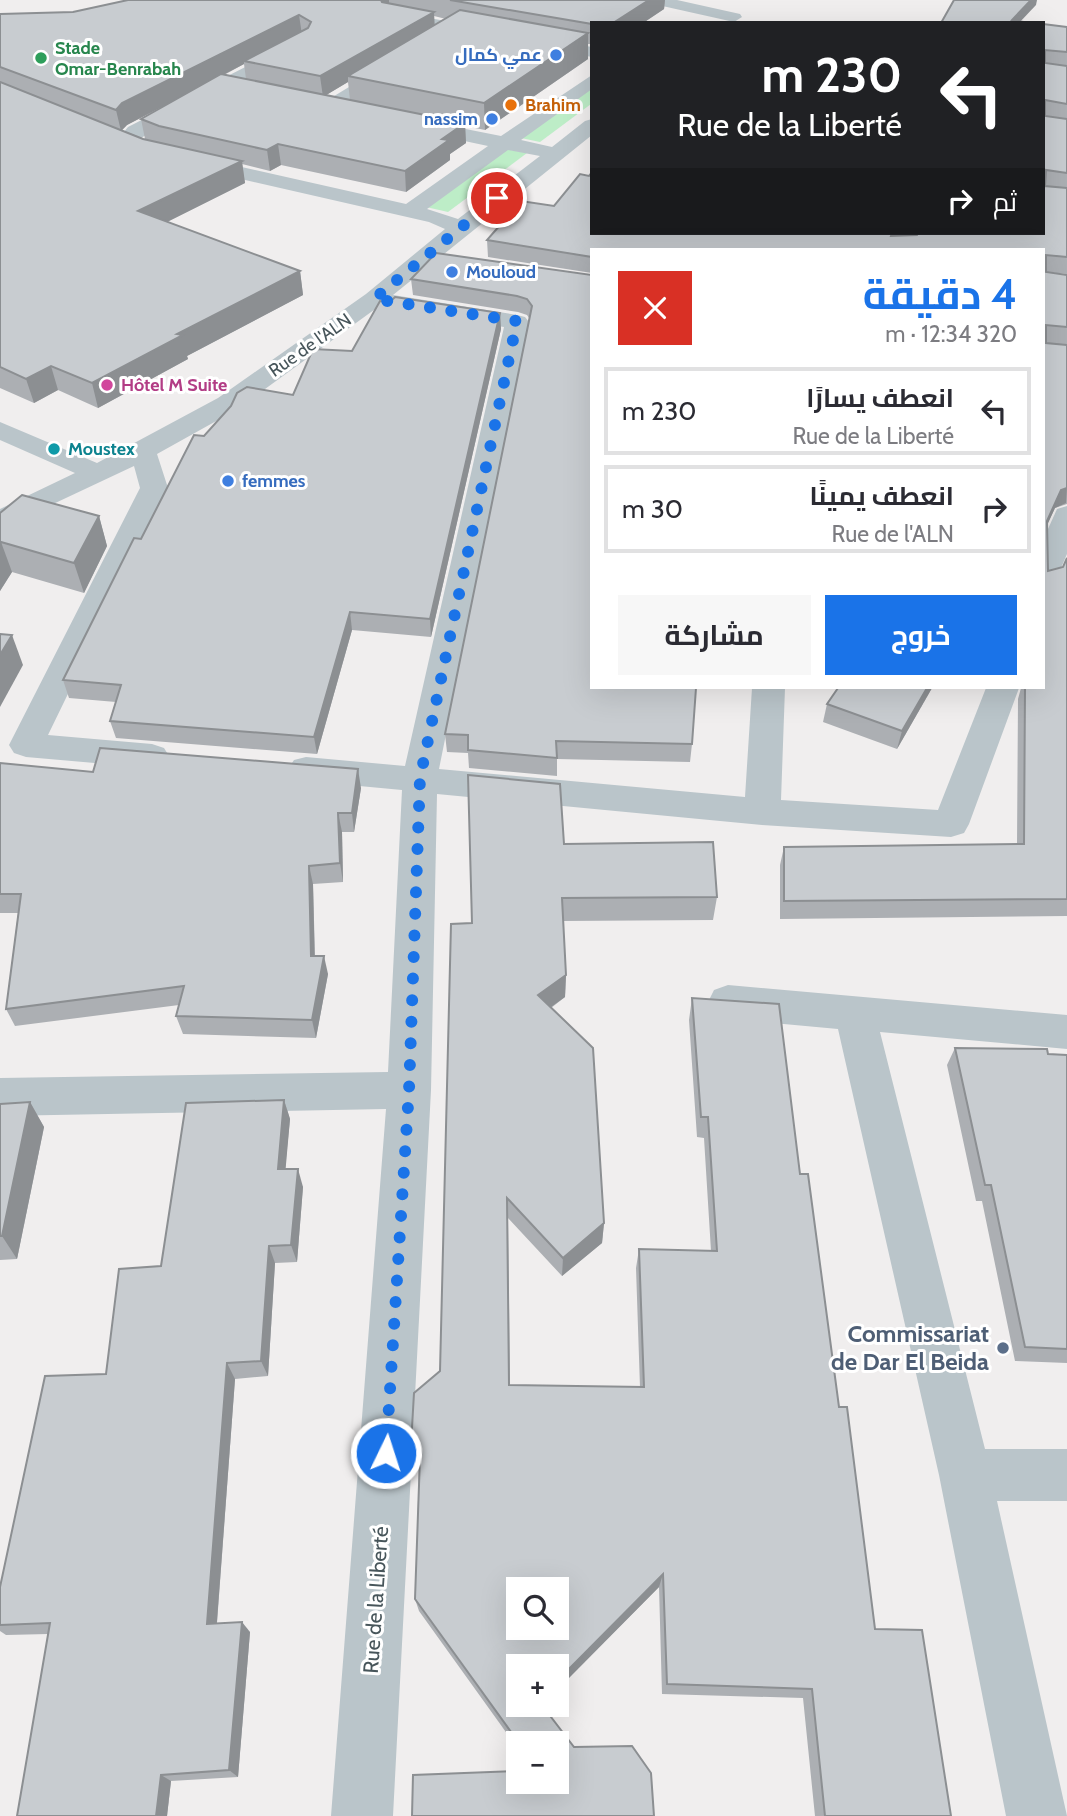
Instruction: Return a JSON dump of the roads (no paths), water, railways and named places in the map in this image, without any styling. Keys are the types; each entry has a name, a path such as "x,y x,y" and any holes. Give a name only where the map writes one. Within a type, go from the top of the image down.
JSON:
{"street":[{"path":"655,0 730,20 749,6"},
{"path":"390,16 590,52"},
{"path":"433,42 457,28"},
{"path":"136,147 128,139 135,131 303,42"},
{"path":"352,112 319,105 409,56"},
{"path":"410,211 590,81"},
{"path":"221,85 247,91"},
{"path":"391,120 554,153"},
{"name":"Rue de l'ALN","path":"0,520 143,451 227,404 374,299 424,256 590,126"},
{"path":"111,137 136,147 436,217 460,228"},
{"path":"424,256 449,260"},
{"name":"Rue de la Liberté","path":"362,1816 409,1090 420,778 525,310 374,299"},
{"path":"0,430 97,473"},
{"path":"143,451 154,488 26,745 189,759"},
{"path":"1045,573 1067,514"},
{"path":"762,812 769,689"},
{"path":"271,766 762,812 951,824 1002,689"},
{"path":"705,1000 1067,1032"},
{"path":"855,1013 965,1475 1037,1816"},
{"path":"0,1097 409,1090"},
{"path":"965,1475 1067,1475"}],"place":[{"name":"عمي كمال","path":"556,55"},
{"name":"Stade Omar-Benrabah","path":"41,58"},
{"name":"Brahim","path":"511,105"},
{"name":"nassim","path":"492,119"},
{"name":"Mouloud","path":"452,272"},
{"name":"Hôtel M Suite","path":"107,385"},
{"name":"Moustex","path":"54,449"},
{"name":"femmes","path":"228,481"},
{"name":"Commissariat de Dar El Beida","path":"1003,1348"}]}
